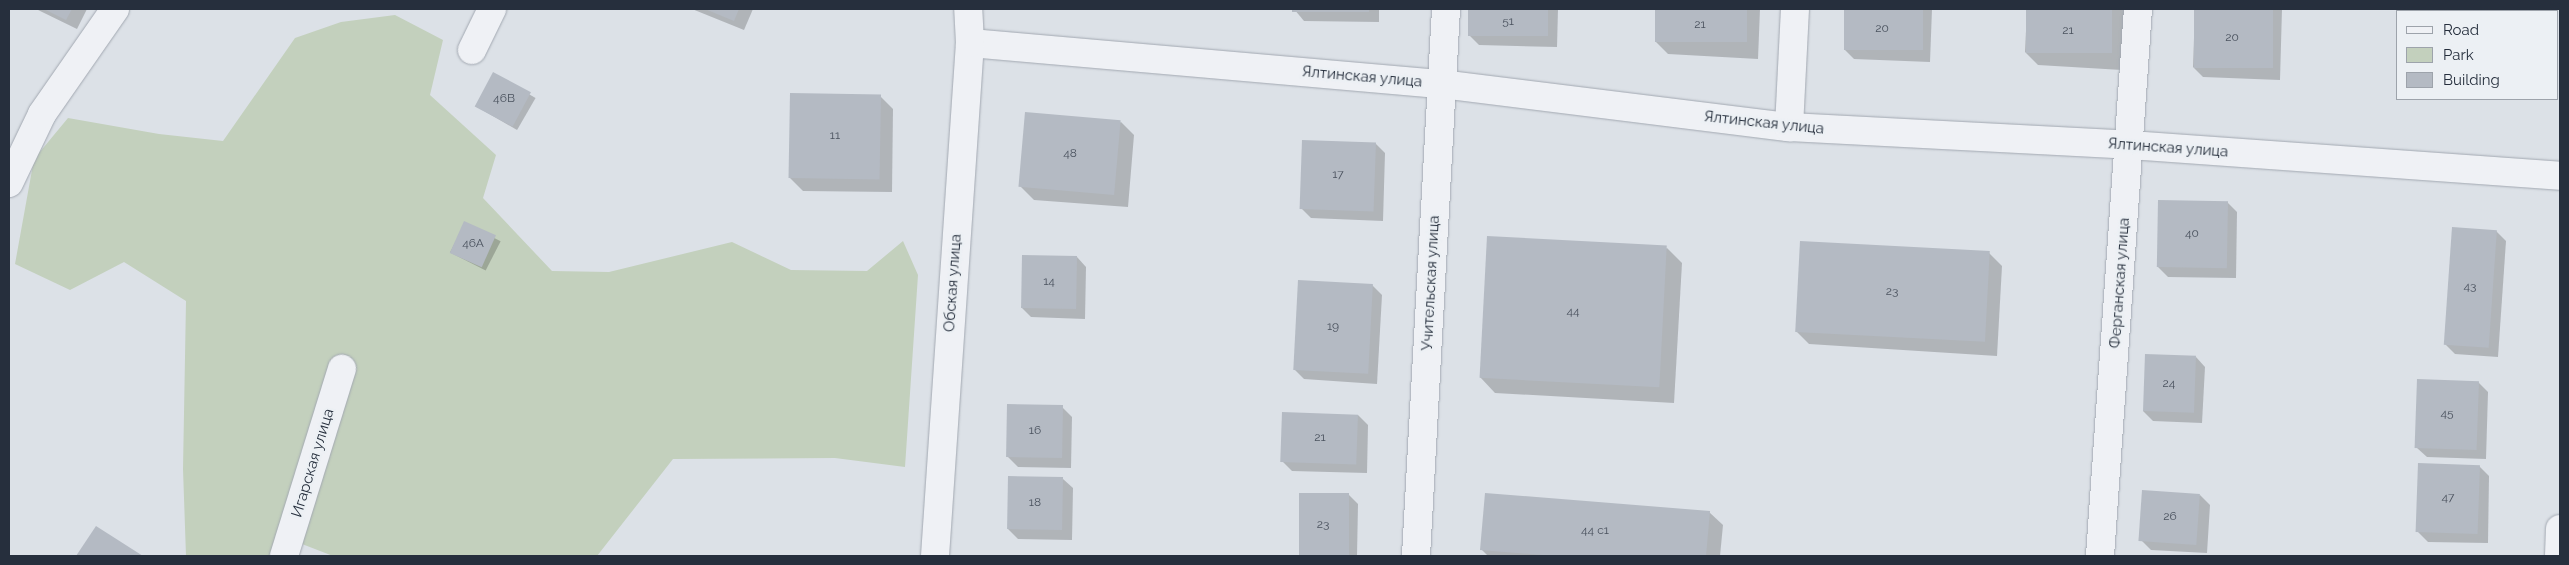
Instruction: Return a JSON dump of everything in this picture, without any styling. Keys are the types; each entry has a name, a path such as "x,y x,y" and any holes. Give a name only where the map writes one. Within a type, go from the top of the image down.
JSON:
{"street":[{"path":"9,183 42,114 115,9"},
{"path":"472,50 492,9"},
{"name":"Обская улица","path":"935,556 970,43 968,9"},
{"name":"Учительская улица","path":"1416,556 1446,9"},
{"path":"1789,127 1795,9"},
{"name":"Ферганская улица","path":"2100,556 2138,9"},
{"name":"Ялтинская улица","path":"970,43 1442,84 1789,127 2130,145 2560,176"},
{"name":"Игарская улица","path":"284,556 342,369"},
{"path":"2559,556 2560,529"}],"green space":[{"path":"395,15 443,40 430,95 496,155 483,198 552,271 609,272 732,242 791,270 867,271 903,241 918,275 905,467 835,458 673,459 597,556 333,556 302,544 274,556 186,556 183,469 186,301 124,262 70,290 15,264 34,159 68,118 159,134 223,141 295,38 341,22"}],"building":[{"path":"44,9 72,9 66,20"},
{"path":"705,9 739,9 734,21"},
{"path":"1292,9 1369,9 1369,12 1292,12"},
{"path":"1468,9 1548,9 1548,36 1468,36"},
{"path":"1655,9 1747,9 1747,42 1655,42"},
{"path":"1844,9 1923,9 1923,50 1844,50"},
{"path":"2026,9 2112,9 2112,53 2026,53"},
{"path":"2194,9 2273,9 2273,68 2194,68"},
{"path":"2426,9 2509,9 2468,10"},
{"path":"493,72 531,92 513,127 475,106"},
{"path":"790,93 881,95 880,180 789,178"},
{"path":"1025,112 1121,120 1114,195 1018,187"},
{"path":"1302,140 1376,143 1374,212 1300,209"},
{"path":"2158,200 2228,201 2227,268 2157,267"},
{"path":"464,221 496,235 482,267 450,253"},
{"path":"2452,227 2497,230 2489,348 2444,345"},
{"path":"1487,236 1667,245 1659,387 1480,378"},
{"path":"1800,241 1990,251 1985,342 1795,332"},
{"path":"1022,255 1077,256 1076,309 1021,308"},
{"path":"1298,280 1373,284 1368,374 1293,370"},
{"path":"2145,354 2196,356 2194,413 2143,411"},
{"path":"2417,379 2479,381 2477,450 2415,448"},
{"path":"1007,404 1063,405 1062,458 1006,457"},
{"path":"1282,412 1358,415 1356,465 1280,462"},
{"path":"2418,463 2480,465 2478,534 2416,532"},
{"path":"1008,476 1063,477 1062,530 1007,529"},
{"path":"2142,490 2200,494 2196,545 2138,541"},
{"path":"1299,493 1349,493 1349,556 1299,556"},
{"path":"1485,493 1710,511 1706,556 1555,556 1480,550"},
{"path":"96,526 143,556 76,556"}]}
